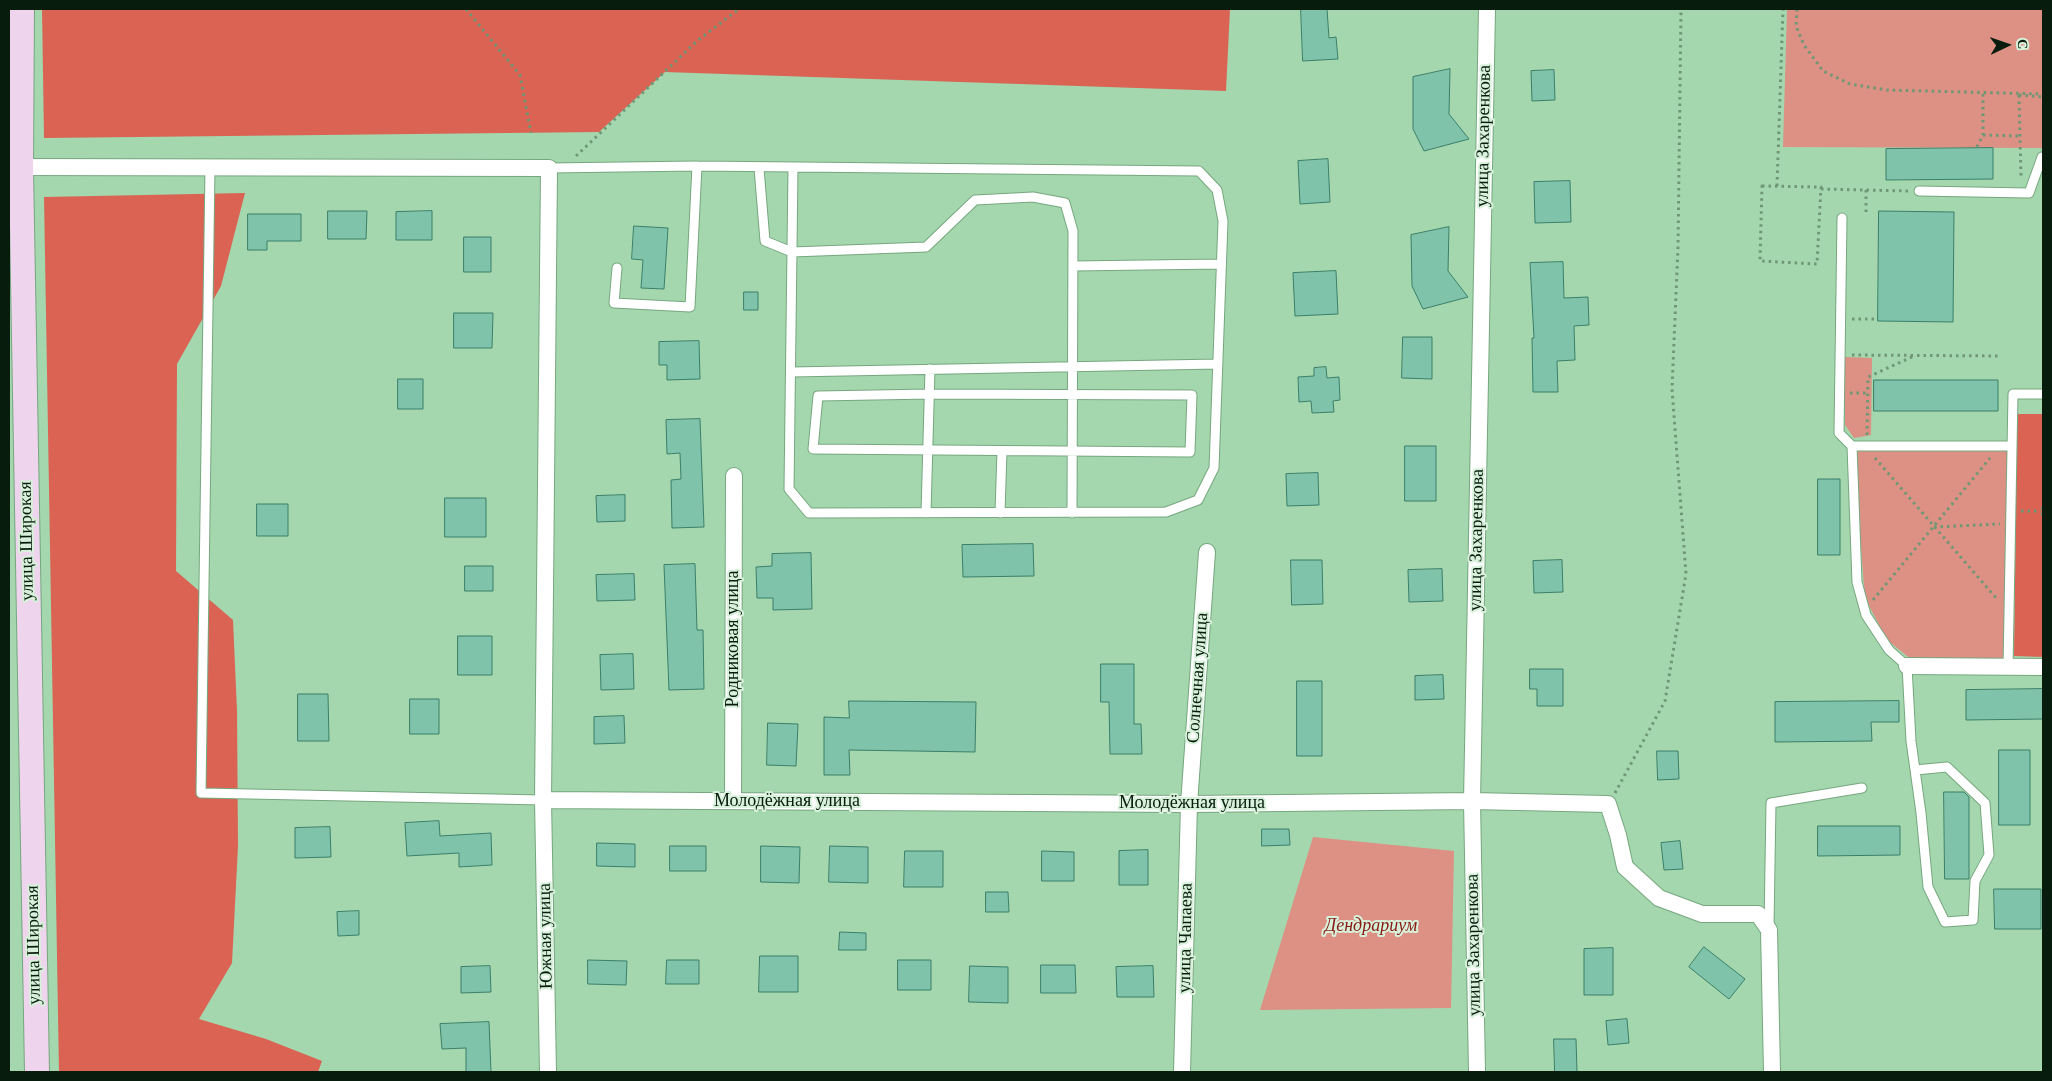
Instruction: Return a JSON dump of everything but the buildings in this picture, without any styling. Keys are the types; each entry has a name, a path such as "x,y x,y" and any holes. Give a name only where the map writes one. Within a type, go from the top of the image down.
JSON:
{"main road":[{"name":"улица Широкая","path":"22,9 15,167 37,1072"}],"street":[{"name":"улица Захаренкова","path":"1477,1072 1472,801 1487,9"},
{"path":"15,167 556,168"},
{"name":"Южная улица","path":"548,1072 543,800 556,168"},
{"name":"Родниковая улица","path":"733,801 734,476"},
{"name":"Солнечная улица","path":"1189,804 1207,552"},
{"path":"1907,666 2043,667"},
{"name":"Молодёжная улица","path":"543,800 1189,804 1472,801 1608,804"},
{"name":"улица Чапаева","path":"1182,1072 1189,804"},
{"path":"1608,804 1618,835 1625,868 1659,898 1702,914 1758,914 1769,930 1772,1072"}],"lane":[{"path":"1919,191 2029,193 2043,157"},
{"path":"617,268 614,303 690,307 696,166"},
{"path":"556,168 696,166 1199,171 1217,190 1222,221 1214,468 1198,500 1166,512 809,513 789,489 793,168"},
{"path":"210,168 201,793 543,800"},
{"path":"759,168 765,241 792,252 926,247 975,200 1033,197 1066,203 1072,231 1072,512"},
{"path":"1842,218 1839,433 1852,446 1857,582 1865,611 1890,650 1907,666 1911,741 1928,887 1945,922 1973,920 1975,881 1989,855 1986,803 1947,767 1915,770"},
{"path":"1072,266 1221,264"},
{"path":"791,372 1218,364"},
{"path":"926,513 930,369"},
{"path":"930,394 1192,395 1190,452 813,449 818,396 930,394"},
{"path":"2008,667 2013,394 2043,394"},
{"path":"1852,446 2012,446"},
{"path":"1000,513 1002,452"},
{"path":"1769,930 1771,804 1862,788"}],"path":[{"path":"466,9 520,75 531,133"},
{"path":"556,168 697,41 738,9"},
{"path":"1608,804 1666,701 1686,574 1672,389 1678,238 1681,9"},
{"path":"1777,186 1783,9"},
{"path":"1797,9 1796,26 1804,45 1823,71 1850,84 1887,90 1989,92 2043,96"},
{"path":"1977,147 1983,135 1984,92"},
{"path":"1989,92 2043,96"},
{"path":"2019,95 2022,193"},
{"path":"1983,135 2020,136"},
{"path":"1821,190 1817,264 1760,262 1762,186 1821,187 1821,190 1919,191"},
{"path":"1866,190 1866,212"},
{"path":"1841,318 1874,319"},
{"path":"1840,355 2001,356"},
{"path":"1917,355 1868,377 1865,446 2009,613"},
{"path":"1865,611 2000,446"},
{"path":"2043,507 2041,511 2043,516"},
{"path":"2010,511 2041,511"},
{"path":"1933,527 2010,524"}],"green space":[{"path":"1787,9 2043,9 2043,148 1783,147"},
{"path":"1845,357 1872,358 1871,435 1854,438 1845,425"},
{"path":"1853,446 2009,448 2004,661 1912,660 1887,640 1865,598"},
{"name":"Дендрариум","path":"1313,837 1454,851 1451,1008 1260,1010"}],"shaded area":[{"path":"42,9 1230,9 1226,91 665,72 599,132 44,138"},
{"path":"245,193 221,286 177,364 176,571 233,620 237,711 238,846 232,963 199,1019 266,1039 322,1061 318,1072 59,1072 44,197"},
{"path":"2017,414 2043,414 2043,657 2014,656"}]}
